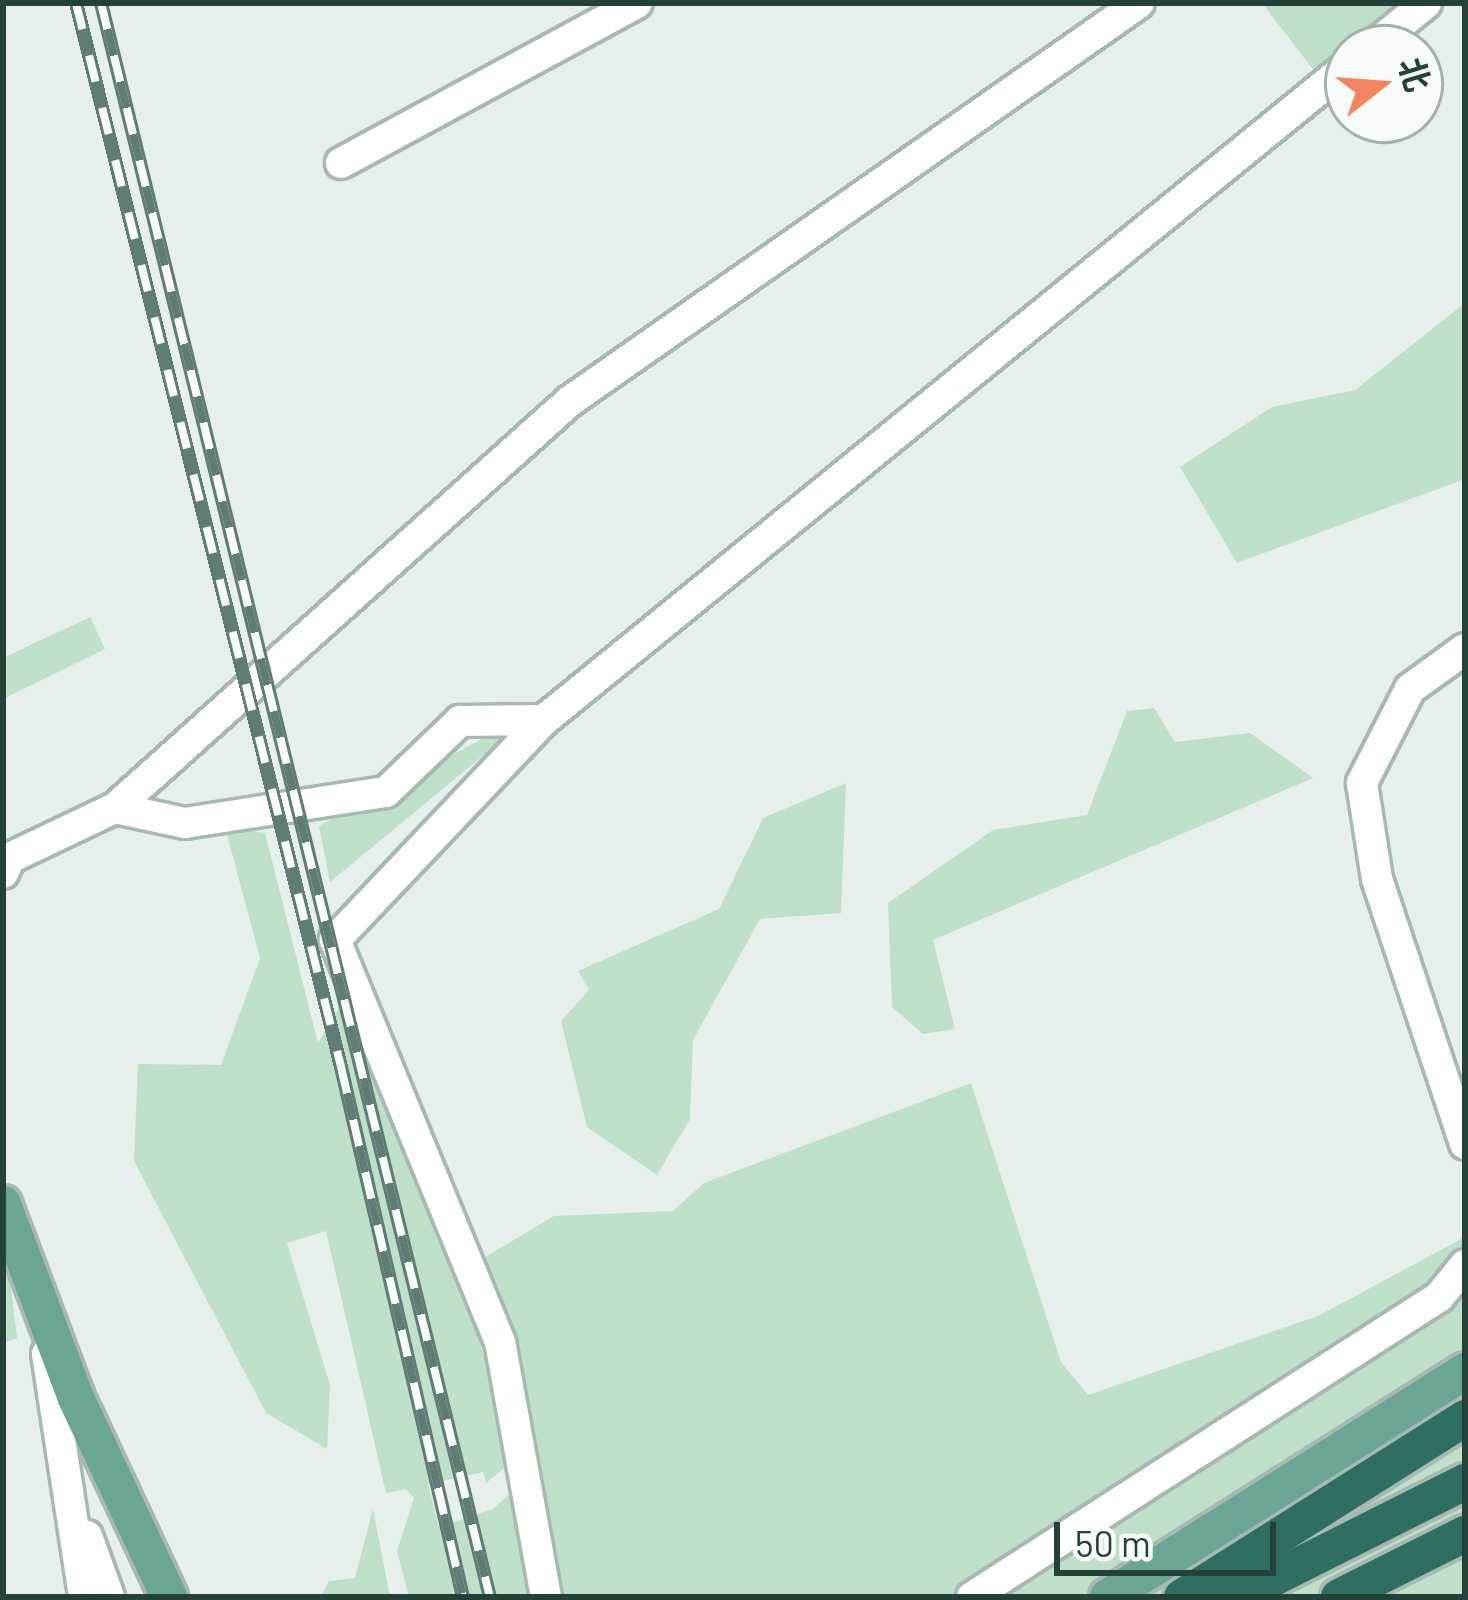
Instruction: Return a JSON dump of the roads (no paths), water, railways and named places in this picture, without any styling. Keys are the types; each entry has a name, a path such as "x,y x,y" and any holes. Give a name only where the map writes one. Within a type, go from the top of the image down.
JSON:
{"highway":[{"path":"1182,1597 1465,1418"},
{"path":"1236,1597 1465,1482"},
{"path":"1339,1597 1465,1534"}],"main road":[{"path":"3,1204 75,1396 169,1597"},
{"path":"1108,1597 1465,1371"}],"street":[{"path":"341,163 638,3"},
{"path":"3,873 10,859 115,808 570,400 1139,3"},
{"path":"1400,24 1426,3"},
{"path":"546,1597 500,1342 335,940 544,719 1324,85"},
{"path":"1465,649 1410,688 1362,783 1377,879 1465,1144"},
{"path":"115,808 185,823 386,792 460,721 544,719"},
{"path":"23,1260 62,1438 110,1597"},
{"path":"972,1597 1439,1297 1465,1265"},
{"path":"62,1438 84,1597"}],"railway":[{"path":"76,3 341,1067 463,1597"},
{"path":"101,3 490,1597"}]}
